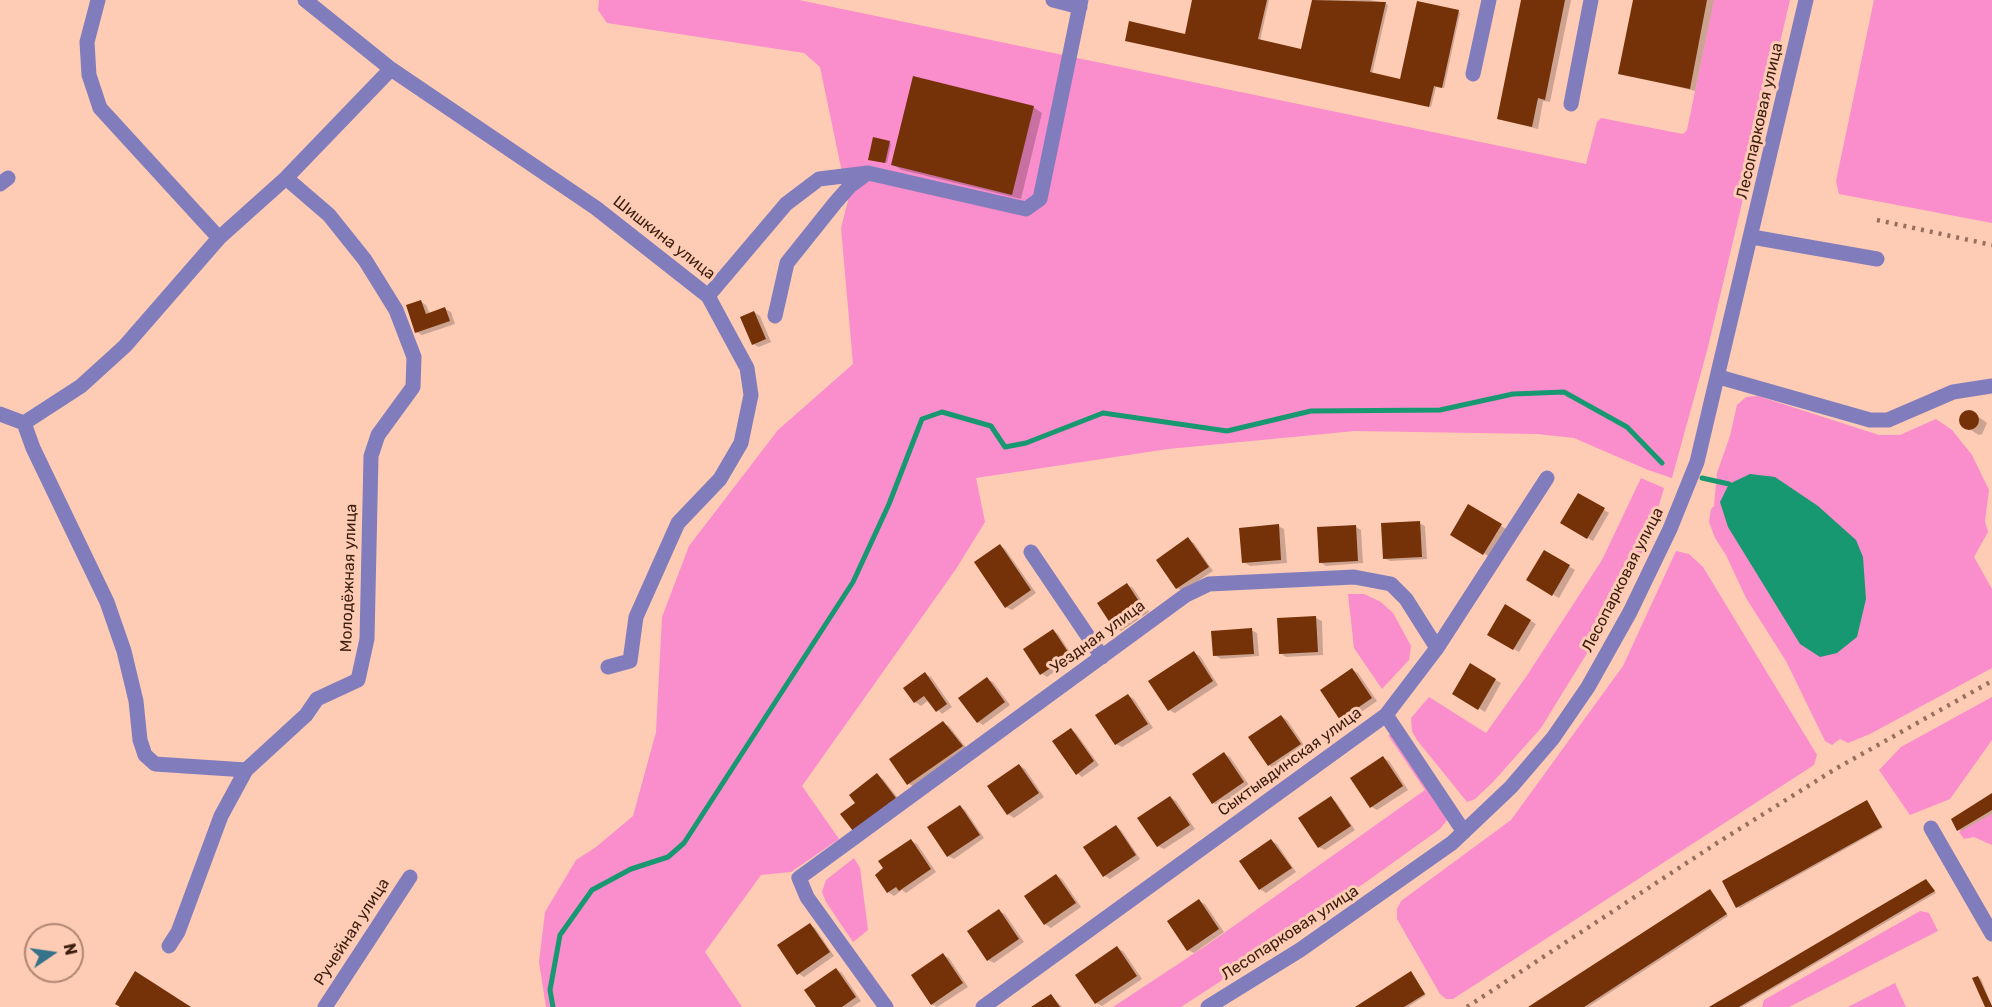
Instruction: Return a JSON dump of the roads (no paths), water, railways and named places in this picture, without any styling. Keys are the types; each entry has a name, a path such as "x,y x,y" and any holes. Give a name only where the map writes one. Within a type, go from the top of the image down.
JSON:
{"street":[{"path":"98,0 87,42 89,75 100,108 219,238"},
{"name":"Шишкина улица","path":"305,0 391,69 596,208 708,296 747,368 751,395 741,443 720,478 678,523 636,616 630,662 608,667"},
{"path":"708,296 786,204 819,179 868,174 1026,209 1040,199 1081,3 1053,0"},
{"path":"1473,74 1489,0"},
{"path":"1571,104 1591,0"},
{"name":"Лесопарковая улица","path":"1208,1007 1350,916 1464,832 1511,787 1539,754 1588,687 1630,612 1670,529 1697,462 1752,237 1806,0"},
{"path":"24,423 81,386 125,345 219,238 286,178 391,69"},
{"path":"775,316 787,263 850,186 868,174"},
{"name":"Молодёжная улица","path":"246,770 306,715 317,699 358,680 367,639 371,456 378,435 413,387 414,357 396,310 365,260 329,215 286,178"},
{"path":"1752,237 1877,259"},
{"path":"1719,376 1870,420 1888,420 1953,392 1992,386"},
{"path":"0,414 24,423 33,448 107,602 134,691 140,740 145,755 155,764 246,770 221,816 178,932 169,946"},
{"name":"Сыктывдинская улица","path":"983,1007 1386,715 1437,648 1547,478"},
{"path":"1031,552 1102,657"},
{"name":"Уездная улица","path":"886,1007 807,897 799,878 1186,595 1209,584 1354,576 1391,584 1406,599 1437,648"},
{"path":"1386,715 1464,832"},
{"path":"1931,828 1986,910 1992,934"},
{"name":"Ручейная улица","path":"325,1007 410,877"}],"waterway":[{"path":"553,1007 550,990 560,935 592,890 631,869 668,857 684,843 853,582 889,504 922,419 942,412 991,426 1005,447 1026,443 1103,413 1227,431 1311,411 1440,410 1513,394 1564,392 1627,427 1662,463"},
{"path":"1702,478 1729,484"}],"railway":[{"path":"1877,220 1992,245"},
{"path":"1467,1007 1717,843 1837,768 1992,681"}]}
